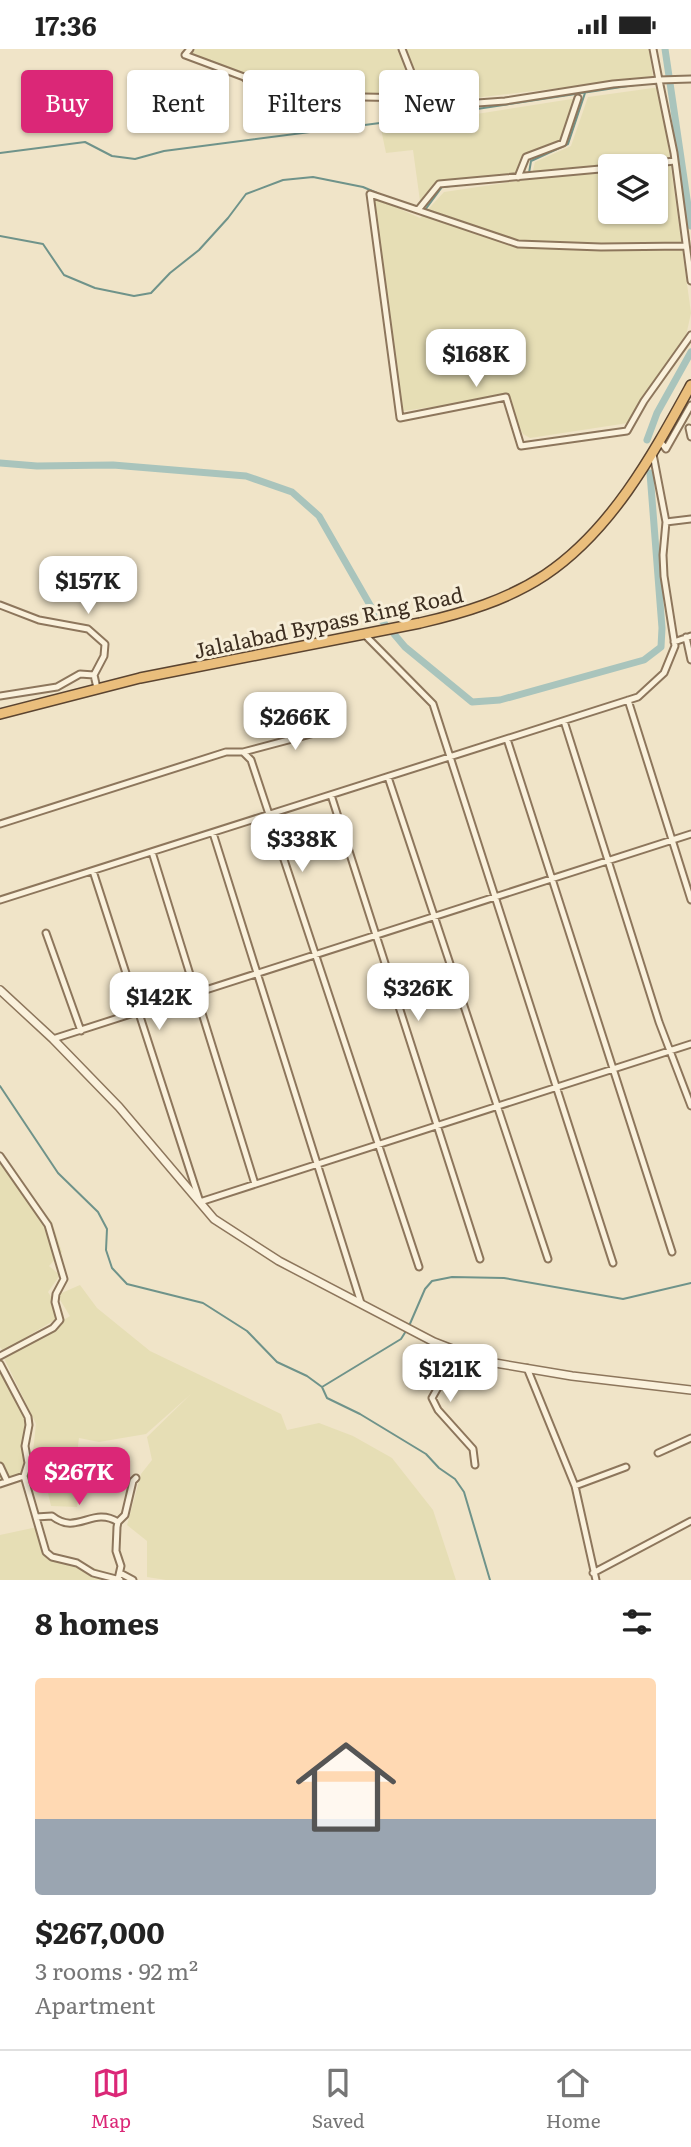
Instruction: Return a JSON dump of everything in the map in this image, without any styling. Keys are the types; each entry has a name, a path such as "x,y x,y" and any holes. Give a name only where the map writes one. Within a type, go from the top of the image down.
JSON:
{"highway":[{"name":"Jalalabad Bypass Ring Road","path":"0,714 97,688 460,613 496,600 544,576 590,537 623,497 660,441 691,385"}],"street":[{"path":"190,49 185,55 244,77 265,99 312,96 379,97"},
{"path":"402,49 410,70"},
{"path":"653,49 675,161 691,282"},
{"path":"479,103 613,84 691,79"},
{"path":"518,177 526,157 564,143 578,97"},
{"path":"668,162 675,161"},
{"path":"418,210 439,184 598,169"},
{"path":"686,246 518,244 370,194 400,418 506,397 521,446 627,431 644,401 691,335"},
{"path":"660,441 666,449 691,405"},
{"path":"689,428 691,437"},
{"path":"0,900 638,697 664,673 675,646 664,576 666,522 652,451"},
{"path":"666,522 691,519"},
{"path":"0,605 39,620 88,629 105,644 104,656 94,675 97,688"},
{"path":"364,634 433,704 613,1263"},
{"path":"674,642 688,636 691,660"},
{"path":"0,696 57,687 80,674 94,675"},
{"path":"628,700 691,900"},
{"path":"564,721 659,1021 691,1106"},
{"path":"0,824 226,751 243,753 341,726"},
{"path":"507,739 672,1252"},
{"path":"243,753 251,760 419,1267"},
{"path":"388,777 548,1259"},
{"path":"331,795 480,1259"},
{"path":"213,832 361,1303"},
{"path":"53,1039 691,834"},
{"path":"152,852 255,1184"},
{"path":"93,871 200,1202"},
{"path":"46,933 81,1031"},
{"path":"0,990 53,1039 119,1107 214,1219 256,1247 328,1288 434,1342 482,1361 691,1390"},
{"path":"200,1202 691,1044"},
{"path":"0,1156 48,1225 64,1279 55,1302 60,1320 52,1328 0,1356"},
{"path":"434,1342 446,1373 432,1398 438,1411 473,1449 475,1465"},
{"path":"0,1364 29,1425 25,1446 28,1463 24,1476 46,1552 52,1557 78,1563 93,1573 133,1580"},
{"path":"527,1368 575,1486 596,1580"},
{"path":"658,1453 691,1438"},
{"path":"0,1467 7,1481"},
{"path":"575,1486 626,1467"},
{"path":"0,1484 24,1476"},
{"path":"119,1577 118,1522 125,1515 136,1478"},
{"path":"36,1517 52,1516 70,1525 94,1517 112,1518 118,1522"},
{"path":"593,1573 691,1521"}],"shaded area":[{"path":"191,49 402,49 410,70 379,70 379,94 365,93 365,70 243,70 243,73 206,59 185,55"},
{"path":"405,49 649,49 653,77 479,97 479,70 413,70"},
{"path":"660,87 691,313 684,345 628,423 530,438 523,434 505,397 403,411 373,197 420,218 444,192 531,179 535,162 571,146 588,97"},
{"path":"578,98 563,143 526,157 526,173 439,184 420,201 413,150 386,153 382,133 479,133 479,114"},
{"path":"0,1154 52,1222 62,1252 49,1266 60,1275 48,1292 63,1315 3,1351 0,1347"},
{"path":"80,1285 97,1308 150,1351 281,1414 287,1430 319,1423 353,1436 392,1458 433,1510 456,1580 166,1580 147,1577 147,1541 127,1525 141,1474 152,1460 147,1437 191,1394 146,1434 99,1442 79,1438 74,1478 81,1485 77,1507 51,1506 46,1484 57,1476 52,1459 33,1452 36,1424 4,1358 70,1316 57,1295"},
{"path":"0,1358 13,1380 29,1419 23,1479 0,1484"},
{"path":"42,1526 46,1552 131,1580 0,1580 0,1535"}],"waterway":[{"path":"665,49 691,226"},
{"path":"0,153 85,142 112,156 135,159 164,151 411,119 641,84"},
{"path":"529,173 531,161 568,144 585,93"},
{"path":"0,236 43,244 64,275 95,288 134,296 151,293 170,273 199,250 246,194 283,180 313,177 363,187 377,193"},
{"path":"425,210 442,187 475,183"},
{"path":"647,440 657,413 691,352"},
{"path":"0,463 37,466 113,465 246,476 292,492 319,516 374,612 385,624"},
{"path":"394,634 405,647 472,702 500,700 644,660 661,647 662,628 650,473"},
{"path":"0,1086 58,1173 98,1212 107,1229 106,1250 112,1268 127,1284 203,1303 247,1331 277,1362 307,1376 322,1387 327,1398 360,1414 426,1454 439,1468 455,1479 464,1492 490,1580"},
{"path":"409,1326 425,1289 432,1281 452,1277 504,1278 623,1299 691,1283"},
{"path":"322,1387 401,1339 406,1331"}]}
